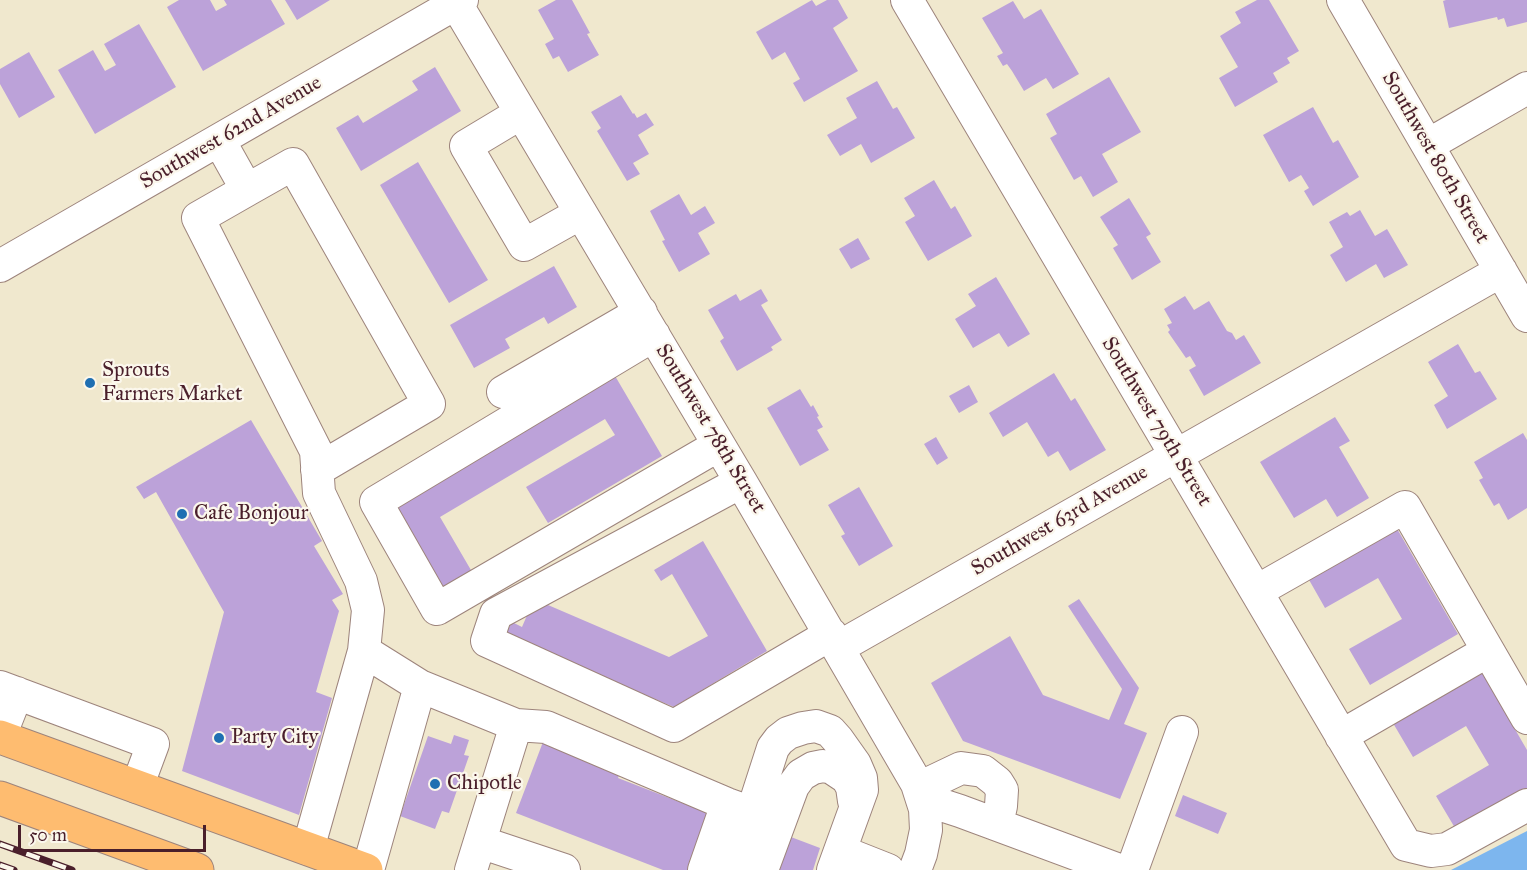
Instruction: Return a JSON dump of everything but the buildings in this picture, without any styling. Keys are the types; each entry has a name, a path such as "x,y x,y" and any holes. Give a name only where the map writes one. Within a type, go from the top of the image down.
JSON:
{"highway":[{"path":"0,737 367,870"},
{"path":"0,798 197,870"}],"street":[{"name":"Southwest 79th Street","path":"907,0 1406,845 1431,851 1447,849 1527,805"},
{"name":"Southwest 80th Street","path":"1343,0 1527,316"},
{"name":"Southwest 78th Street","path":"457,1 521,113 835,640 921,794 926,830 915,870"},
{"name":"Southwest 62nd Avenue","path":"0,266 457,1"},
{"path":"1428,145 1527,88"},
{"path":"521,113 466,146 525,245 581,213"},
{"path":"219,140 247,190"},
{"path":"308,849 364,651 368,610 361,581 319,493 317,470 316,451 198,218 293,164 429,404 317,470"},
{"name":"Southwest 63rd Avenue","path":"741,482 496,614 487,641 674,726 1176,455 1501,271"},
{"path":"502,392 647,324"},
{"path":"647,324 376,502 437,609 719,445"},
{"path":"1257,591 1405,507 1527,718"},
{"path":"364,651 420,686 516,725 546,727 740,808"},
{"path":"1341,736 1488,651"},
{"path":"367,870 420,686"},
{"path":"0,737 9,690 153,744 137,787"},
{"path":"516,725 475,856 564,870"},
{"path":"704,870 779,740 788,733 816,726 834,735 855,764 861,778 862,790 837,860 888,870"},
{"path":"1132,870 1182,732"},
{"path":"762,870 793,786 807,771 823,766 840,772 852,787 856,810"},
{"path":"921,794 962,768 983,771 997,782 1002,790 997,824"},
{"path":"921,794 1101,867"},
{"path":"729,870 740,808"}],"water":[{"path":"1527,831 1527,870 1451,870"}],"railway":[{"path":"0,844 72,870"},
{"path":"0,865 14,870"}],"place":[{"name":"Sprouts Farmers Market","path":"90,383"},
{"name":"Cafe Bonjour","path":"182,514"},
{"name":"Party City","path":"219,738"},
{"name":"Chipotle","path":"435,784"}]}
